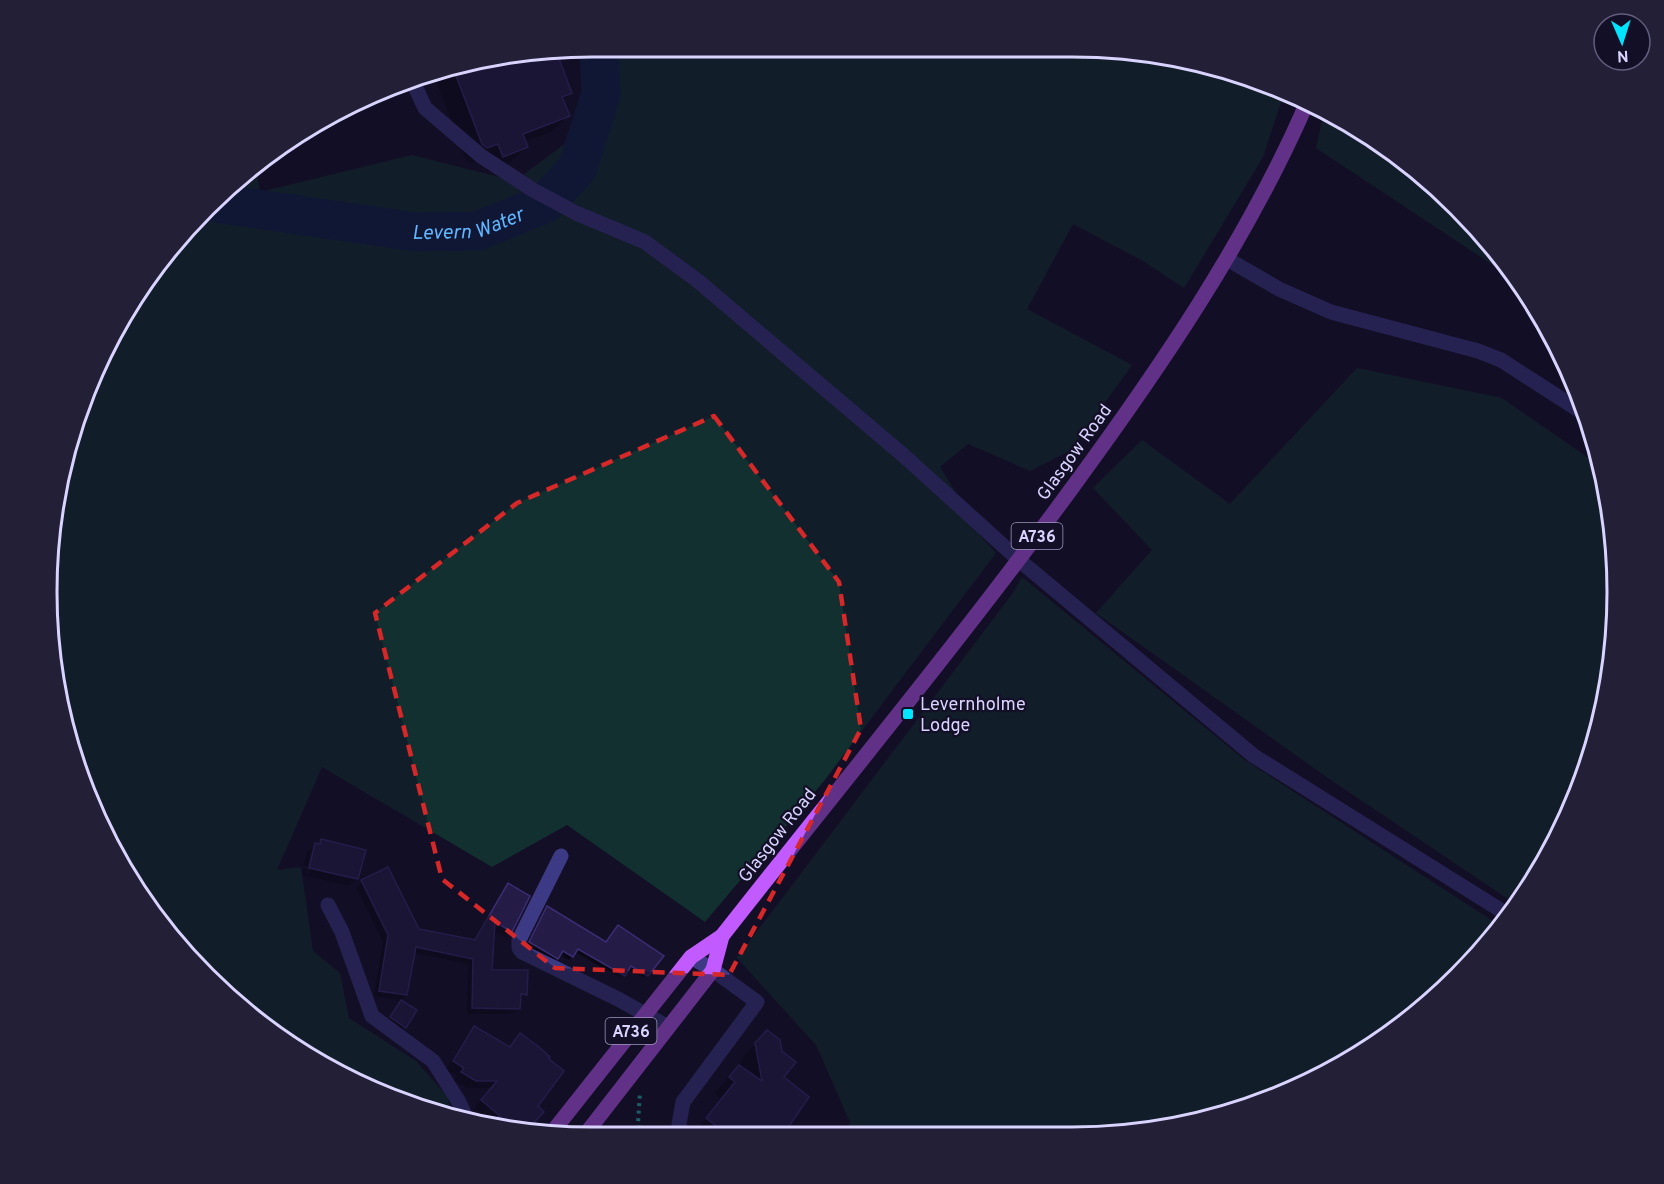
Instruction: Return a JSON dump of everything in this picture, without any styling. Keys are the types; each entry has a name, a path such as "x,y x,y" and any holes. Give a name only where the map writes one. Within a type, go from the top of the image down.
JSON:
{"main road":[{"name":"Glasgow Road","path":"556,1126 691,957 722,936 1019,560 1130,409 1227,259 1285,153 1304,110"},
{"name":"Glasgow Road","path":"591,1127 713,970 722,936"}],"street":[{"path":"415,87 425,108 481,156 576,213 645,242 698,280 903,455 1019,560 1254,756 1501,911"},
{"path":"1227,259 1279,289 1331,312 1478,351 1501,360 1574,407"},
{"path":"561,856 519,940 519,948 522,952 588,984 668,1028"},
{"path":"328,905 342,932 372,1016 433,1061 463,1111"},
{"path":"681,1127 683,1102 757,1002 691,957"}],"path":[{"path":"628,1079 640,1091 639,1127"}],"highlighted area":[{"path":"714,416 839,582 861,729 729,975 555,968 442,879 375,613 517,503"}],"green space":[{"path":"584,57 1107,58 1176,67 1210,75 1282,100 1263,157 1184,288 1143,261 1073,224 1027,309 1132,365 1071,450 1030,471 968,444 940,467 964,506 958,511 996,553 824,781 705,922 567,825 492,867 322,767 277,870 301,867 313,951 340,973 349,1018 416,1061 447,1096 450,1108 420,1099 355,1072 295,1037 239,994 214,970 190,945 147,889 112,829 98,797 85,764 67,696 58,627 58,557 62,522 67,488 85,420 112,355 129,324 147,295 190,239 257,175 260,192 412,155 515,181 583,130"},
{"path":"1322,119 1369,147 1425,190 1474,239 1498,268 1316,148"},
{"path":"1357,368 1502,398 1590,459 1597,488 1606,557 1606,627 1597,696 1579,764 1566,797 1535,860 1509,900 1328,778 1096,613 1152,550 1093,488 1142,440 1230,504"},
{"path":"1022,577 1242,758 1493,921 1474,945 1425,994 1369,1037 1309,1072 1244,1099 1176,1117 1107,1126 848,1127 850,1122 816,1045 737,958 1013,593"}],"building":[{"path":"559,58 572,93 562,97 570,116 523,134 528,147 503,157 498,144 487,148 482,144 456,75 488,67"},
{"path":"321,839 366,850 358,879 309,868 315,843 320,844"},
{"path":"388,867 419,929 475,940 508,883 530,896 512,932 495,922 492,970 528,970 527,995 521,994 520,1009 472,1008 473,959 416,947 407,995 379,991 388,935 361,880"},
{"path":"547,906 606,942 618,925 664,956 648,976 631,966 625,976 578,949 573,957 563,951 558,959 529,942"},
{"path":"401,1000 417,1010 406,1028 390,1017"},
{"path":"474,1026 510,1047 520,1033 539,1047 564,1071 538,1106 544,1112 533,1123 496,1118 500,1116 481,1100 497,1081 476,1081 461,1072 464,1068 453,1061"},
{"path":"767,1030 780,1040 782,1051 796,1062 784,1077 809,1097 788,1127 718,1127 706,1118 735,1082 729,1077 739,1065 762,1081 755,1043"}],"waterway":[{"name":"Levern Water","path":"224,204 415,232 478,231 544,204 577,169 601,94 599,57"}],"place":[{"name":"Levernholme Lodge","path":"908,714"}]}
